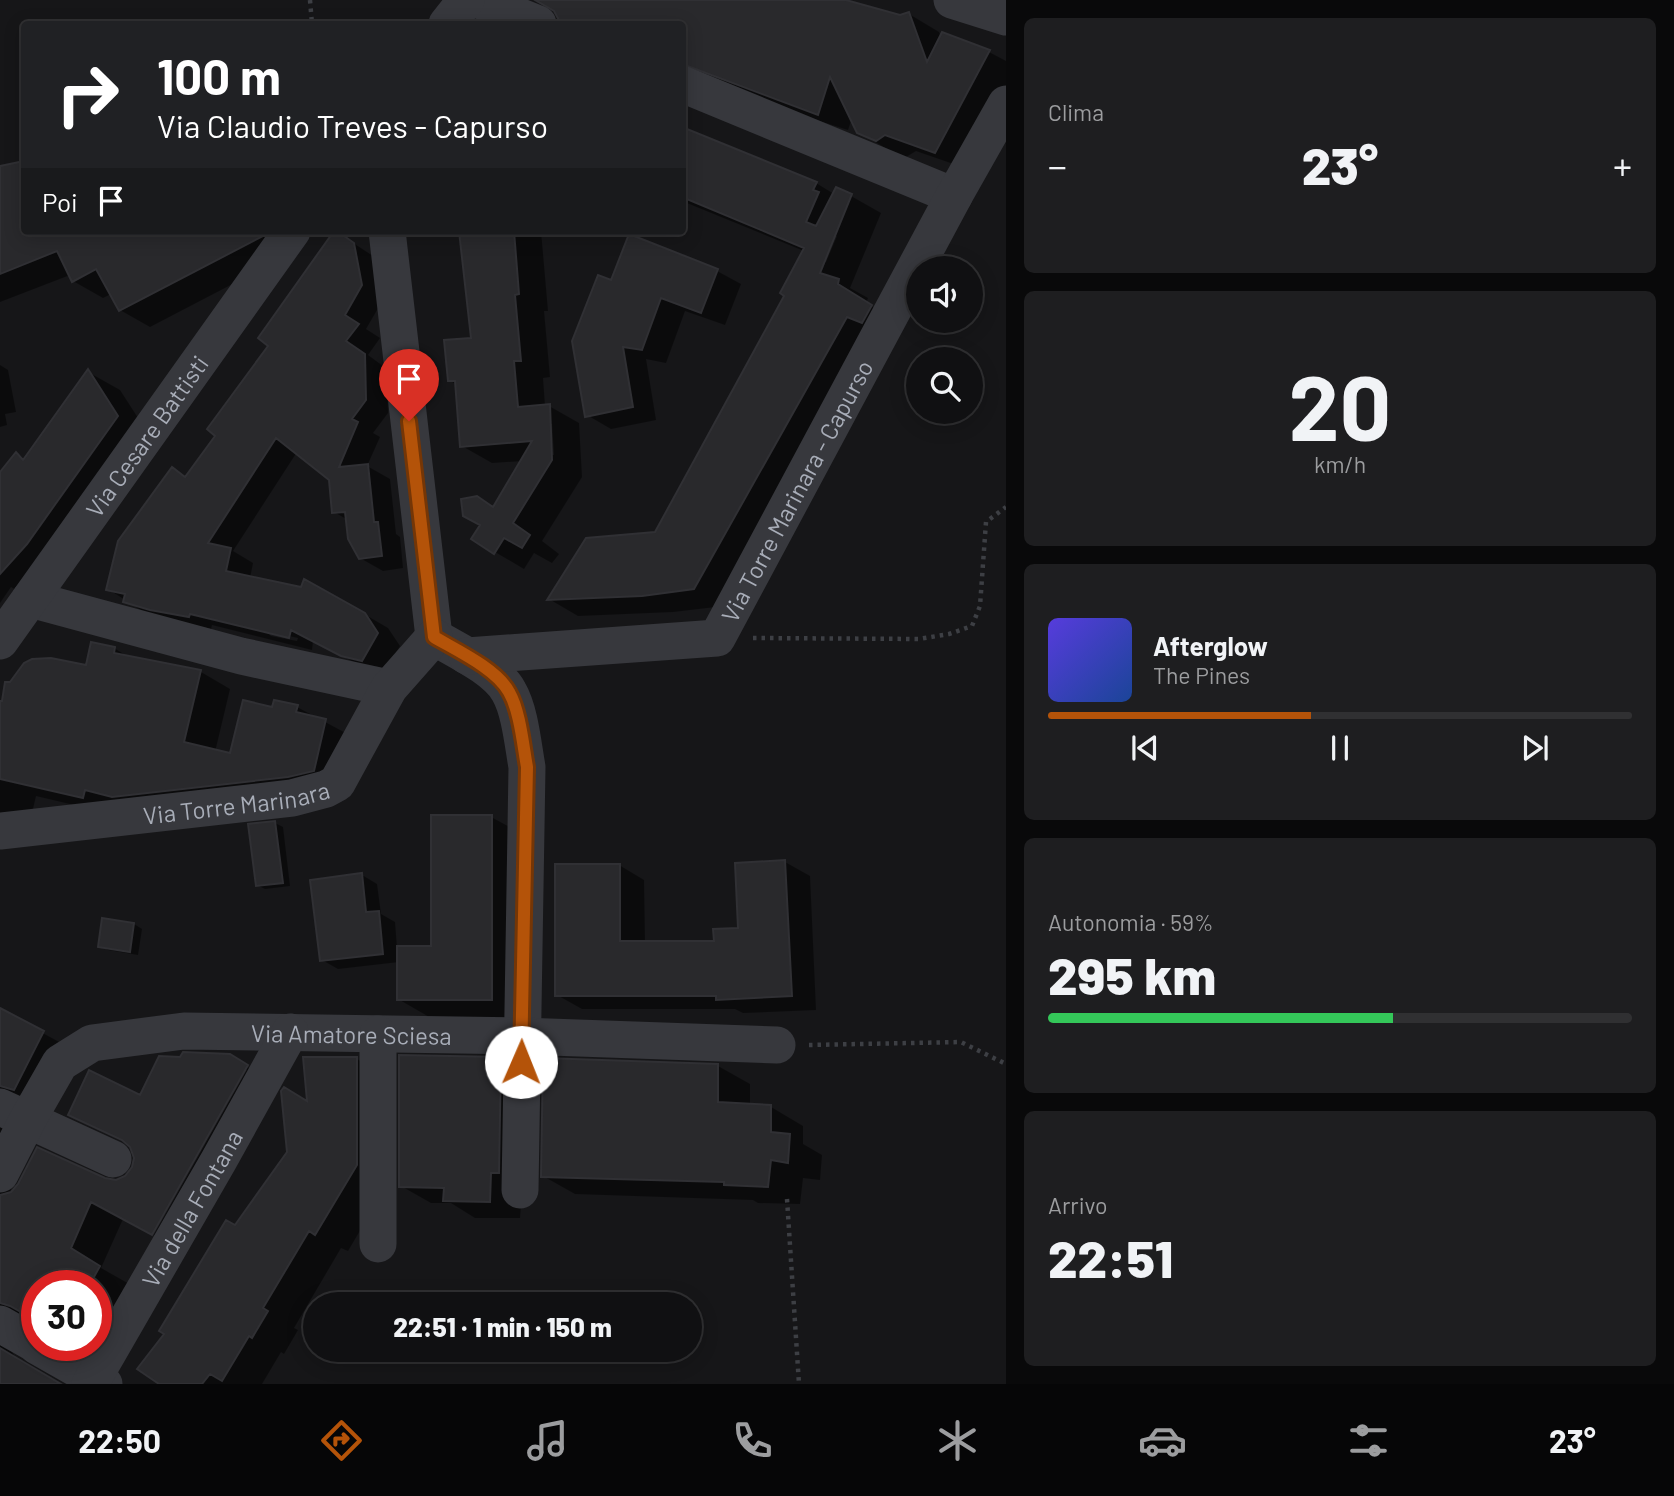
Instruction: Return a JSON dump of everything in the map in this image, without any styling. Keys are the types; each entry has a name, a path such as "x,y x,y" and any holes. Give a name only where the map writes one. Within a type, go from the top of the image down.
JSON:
{"street":[{"path":"449,21 466,0"},
{"path":"479,0 531,21"},
{"path":"952,0 1006,17"},
{"path":"686,86 954,196"},
{"name":"Via Torre Marinara - Capurso","path":"467,656 717,638 1006,104"},
{"name":"Via Cesare Battisti","path":"0,641 289,235"},
{"path":"387,235 434,637 486,668 509,691 519,722 527,767 520,1190"},
{"path":"30,598 241,656 389,688"},
{"name":"Via Torre Marinara","path":"0,831 292,798 326,789 337,783 389,688 434,637"},
{"name":"Via Amatore Sciesa","path":"14,1113 60,1063 92,1043 184,1031 777,1045"},
{"name":"Via della Fontana","path":"96,1382 290,1032"},
{"path":"378,1034 378,1244"},
{"path":"0,1174 14,1113 113,1159"},
{"path":"0,1324 21,1336"},
{"path":"62,1361 96,1382"}],"path":[{"path":"310,0 312,21"},
{"path":"717,638 919,639 949,634 972,626 980,606 986,522 1006,507"},
{"path":"777,1045 961,1042 1006,1064"},
{"path":"787,1199 799,1384"}],"building":[{"path":"535,0 846,0 900,15 909,12 927,62 942,32 990,50 935,153 885,135 876,141 857,133 830,77 818,115 686,66 686,21 559,21 554,11"},
{"path":"686,129 817,182 813,190 819,192 806,222 816,226 836,187 852,194 820,273 839,279 838,284 872,305 862,323 847,317 694,589 642,596 547,600 586,538 655,532 784,296 780,293 804,248 686,199"},
{"path":"21,162 21,235 264,235 119,311 96,269 72,282 57,251 0,274 0,166"},
{"path":"331,235 343,235 354,243 362,285 345,315 359,324 346,341 365,354 366,400 352,419 358,422 339,467 368,464 374,522 378,522 382,556 359,559 348,539 345,512 332,513 329,480 276,438 208,543 231,548 226,571 301,587 304,579 365,613 378,633 362,661 341,656 291,630 289,638 190,614 189,617 150,610 123,602 125,594 106,590 118,541 172,467 185,477 215,436 207,429 268,346 258,338"},
{"path":"459,235 514,235 519,294 515,295 521,361 514,361 518,407 550,404 552,460 513,523 530,535 522,548 504,538 494,554 471,539 480,525 463,516 461,499 477,496 493,507 532,441 460,447 455,381 448,381 444,340 471,338"},
{"path":"629,235 718,269 701,313 661,298 642,350 623,347 633,407 585,417 572,341 598,275 611,280"},
{"path":"88,369 118,416 27,544 0,574 0,472 16,452 23,460"},
{"path":"91,642 115,647 114,653 201,670 184,742 230,753 243,700 272,707 274,700 298,705 296,712 326,719 314,771 288,777 112,797 85,790 83,798 0,779 0,701 5,682 10,682 24,663 32,659 51,658 86,665"},
{"path":"431,815 492,815 492,1000 397,1000 397,946 431,946"},
{"path":"275,821 283,883 256,886 248,824"},
{"path":"785,860 792,996 716,1000 716,996 555,996 555,864 620,864 620,941 714,941 713,929 738,928 735,863"},
{"path":"362,873 366,912 379,911 383,954 320,961 310,880"},
{"path":"102,918 134,923 130,952 98,947"},
{"path":"0,1008 44,1031 14,1090 0,1086"},
{"path":"183,1052 230,1054 248,1065 152,1235 91,1202 71,1248 100,1266 98,1270 21,1270 21,1312 0,1303 0,1195 11,1192 18,1184 37,1147 105,1178 116,1180 125,1176 132,1167 134,1158 130,1147 122,1140 68,1115 89,1070 140,1095 159,1056 180,1057"},
{"path":"399,1055 501,1057 499,1173 491,1173 490,1202 443,1201 444,1188 399,1187"},
{"path":"303,1057 357,1057 357,1165 315,1235 309,1231 263,1308 268,1311 252,1338 249,1336 222,1381 210,1374 202,1384 159,1384 137,1369 164,1334 159,1331 226,1220 235,1225 287,1152 281,1091 284,1087 307,1101"},
{"path":"543,1058 718,1064 718,1102 771,1105 771,1132 790,1134 788,1163 771,1160 768,1187 724,1185 724,1182 541,1177"},
{"path":"0,1348 61,1384 0,1384"}],"route":[{"path":"409,421 434,637 486,668 509,691 519,722 527,767 521,1062"}]}
